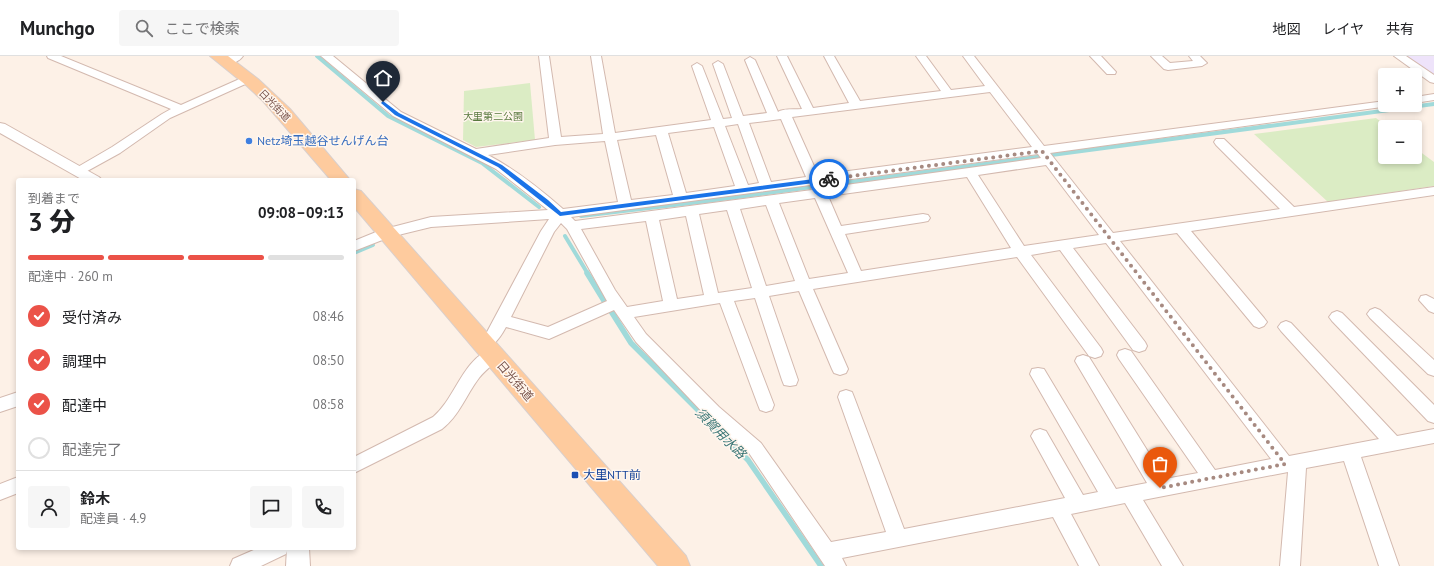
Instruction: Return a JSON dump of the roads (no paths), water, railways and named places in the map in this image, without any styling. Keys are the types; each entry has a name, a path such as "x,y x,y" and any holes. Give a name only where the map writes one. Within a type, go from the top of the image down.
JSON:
{"main road":[{"name":"日光街道","path":"227,58 281,110 339,178"},
{"name":"日光街道","path":"356,197 676,566"}],"street":[{"path":"52,56 180,109"},
{"path":"326,56 397,114 500,166 546,201 560,214 572,226 619,308 641,338 714,412 755,448 832,559 898,538 1393,443 1433,440"},
{"path":"544,56 555,141"},
{"path":"596,56 610,137 625,204"},
{"path":"782,56 808,110"},
{"path":"829,56 856,104"},
{"path":"921,56 948,93"},
{"path":"968,56 1108,238 1292,463 1290,566"},
{"path":"1095,56 1111,72"},
{"path":"1156,56 1168,67 1202,63 1194,56"},
{"path":"1399,56 1434,80"},
{"path":"750,60 816,187 857,277"},
{"path":"718,64 804,285 840,369"},
{"path":"697,66 743,190"},
{"path":"80,171 180,109 248,78"},
{"path":"476,153 555,141 610,137 808,110 992,88"},
{"path":"1422,99 1434,97"},
{"path":"572,226 732,205 769,193 1045,156 1378,105"},
{"path":"0,127 91,178"},
{"path":"661,130 681,199"},
{"path":"1220,142 1291,212"},
{"path":"816,187 970,172 1045,156"},
{"path":"970,172 1089,357 1160,488"},
{"path":"356,245 386,233 431,222 560,214 625,204 681,199 743,190 769,193"},
{"path":"502,320 549,333 619,308 671,305 1108,238 1432,194"},
{"path":"732,205 790,380"},
{"path":"692,211 719,298 766,405"},
{"path":"356,464 436,424 447,414 462,389 482,362 493,336 548,231 560,214"},
{"path":"652,216 671,305"},
{"path":"836,231 923,218"},
{"path":"1181,228 1259,322"},
{"path":"1063,245 1139,346"},
{"path":"1375,314 1434,370"},
{"path":"1337,317 1434,416"},
{"path":"1286,327 1393,443"},
{"path":"1125,355 1211,478"},
{"path":"1038,374 1120,496 1173,566"},
{"path":"846,397 898,538"},
{"path":"0,405 16,400"},
{"path":"1040,436 1078,504"},
{"path":"1350,452 1388,566"},
{"path":"0,492 16,486"},
{"path":"1058,508 1089,566"},
{"path":"240,566 275,550"},
{"path":"298,550 298,566"}],"waterway":[{"name":"須賀用水路","path":"317,56 388,116 482,163 539,207"},
{"path":"581,216 700,202 1434,104"},
{"name":"須賀用水路","path":"565,236 588,274"},
{"path":"356,252 373,245"},
{"name":"須賀用水路","path":"587,273 606,304"},
{"name":"須賀用水路","path":"609,308 631,343 748,460 821,566"}],"place":[{"name":"Netz埼玉越谷せんげん台","path":"249,141"},
{"name":"大里NTT前","path":"575,475"}],"park label":[{"name":"大里第二公園","path":"493,116"}]}
